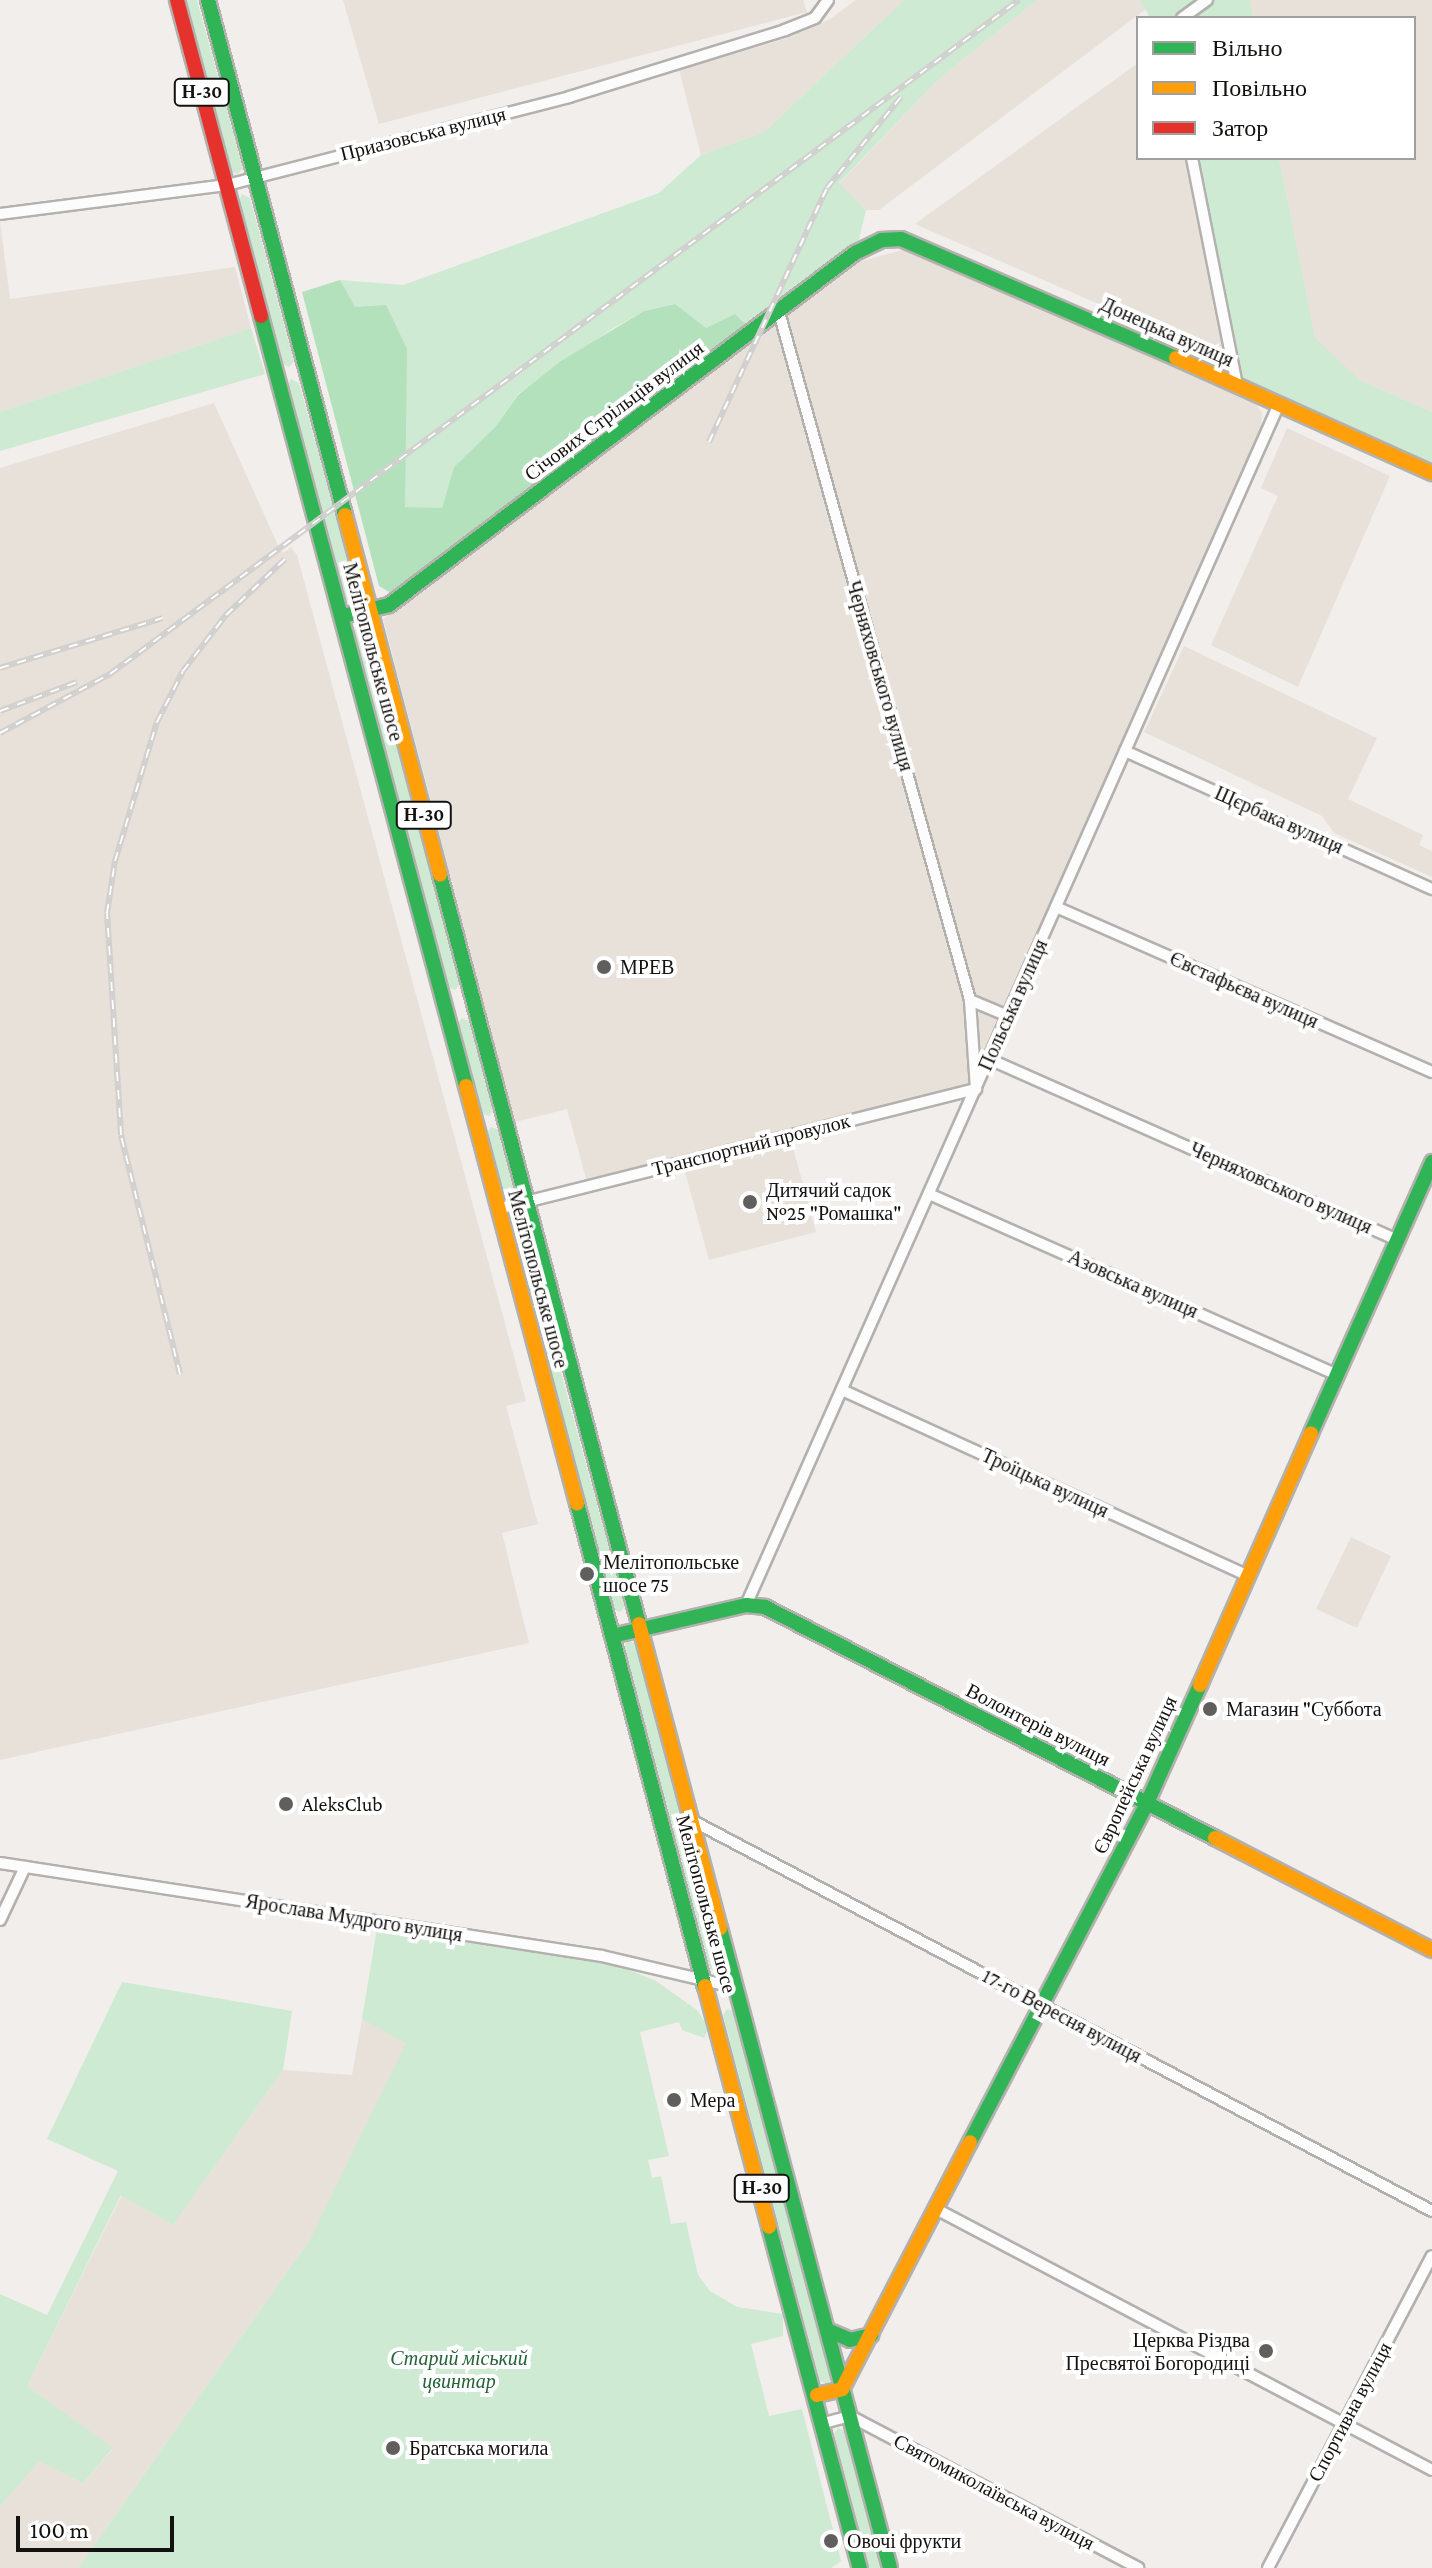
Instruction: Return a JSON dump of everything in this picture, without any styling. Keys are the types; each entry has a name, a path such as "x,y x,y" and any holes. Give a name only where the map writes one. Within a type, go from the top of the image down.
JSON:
{"main road":[{"name":"Мелітопольське шосе","path":"177,0 817,2395 860,2568"},
{"name":"Мелітопольське шосе","path":"208,0 890,2568"},
{"name":"Донецька вулиця","path":"882,240 901,239 998,278 1432,473"},
{"name":"Січових Стрільців вулиця","path":"343,616 389,605 855,253 882,240"},
{"name":"Європейська вулиця","path":"842,2389 938,2210 1147,1803 1432,1162"},
{"name":"Волонтерів вулиця","path":"612,1636 746,1605 785,1615 1432,1950"},
{"path":"827,2330 850,2340 871,2335"},
{"path":"817,2395 842,2389"}],"street":[{"name":"Приазовська вулиця","path":"0,214 227,185 569,97 785,30 815,18 828,0"},
{"path":"1185,16 1207,0"},
{"path":"1192,160 1237,385"},
{"name":"Черняховського вулиця","path":"779,312 970,1000 976,1089"},
{"name":"Польська вулиця","path":"746,1605 1279,404"},
{"name":"Щєрбака вулиця","path":"1125,751 1432,889"},
{"name":"Євстафьєва вулиця","path":"1056,907 1432,1072"},
{"path":"970,1000 1008,1016"},
{"name":"Черняховського вулиця","path":"989,1059 1398,1240"},
{"name":"Транспортний провулок","path":"498,1209 976,1089"},
{"name":"Азовська вулиця","path":"929,1194 1338,1375"},
{"name":"Троїцька вулиця","path":"842,1390 1248,1576"},
{"name":"17-го Вересня вулиця","path":"691,1820 1432,2211"},
{"name":"Ярослава Мудрого вулиця","path":"0,1863 602,1956 737,1988"},
{"path":"0,1920 25,1867"},
{"path":"938,2210 1432,2470"},
{"name":"Спортивна вулиця","path":"1268,2568 1432,2256"},
{"path":"824,2423 850,2416"},
{"name":"Святомиколаївська вулиця","path":"850,2416 1138,2568"}],"shaded area":[{"path":"343,0 803,0 807,12 379,124"},
{"path":"856,0 904,0 764,132 701,155 679,70 785,39 830,19"},
{"path":"1037,0 1140,0 1146,9 879,210 866,210 839,184 939,79"},
{"path":"1250,0 1432,0 1432,412 1360,380 1314,338 1279,160 1416,160 1416,16 1253,16"},
{"path":"1136,64 1136,160 1186,160 1224,347 1195,346 915,224"},
{"path":"0,221 10,299 235,267 251,328 0,412"},
{"path":"903,250 1254,401 1262,413 1261,428 972,1085 587,1182 567,1109 515,1122 383,619 854,263"},
{"path":"214,403 277,543 283,553 291,547 297,555 526,1401 506,1406 538,1524 502,1533 529,1643 0,1760 0,468"},
{"path":"1287,428 1390,476 1298,687 1211,645 1278,496 1261,488"},
{"path":"1184,646 1377,738 1348,799 1423,835 1419,845 1432,851 1432,877 1334,833 1322,816 1144,732"},
{"name":"Дитячий садок №25 \"Ромашка\"","path":"792,1144 816,1232 709,1260 685,1172"},
{"path":"1351,1537 1391,1556 1357,1628 1316,1609"},
{"path":"362,2019 407,2042 309,2241 78,2568 0,2568 0,2506 39,2460 83,2483 113,2449 27,2386 122,2195 173,2225 283,2070 352,2075"}],"green space":[{"path":"185,0 197,0 243,168 238,174 230,171"},
{"path":"904,0 1037,0 939,79 839,183 866,210 858,243 750,329 706,328 674,304 644,311 612,329 518,394 496,426 454,467 442,509 405,507 402,434 340,280 403,285 659,193 701,155 764,132"},
{"path":"1140,0 1250,0 1253,16 1149,16"},
{"path":"1186,160 1279,160 1315,338 1360,380 1432,412 1432,463 1242,380 1224,347"},
{"path":"242,194 250,198 294,361 289,367 282,364 239,201"},
{"path":"340,280 355,307 386,305 407,349 405,507 442,508 454,467 496,426 518,395 561,361 644,311 675,304 706,328 735,314 750,329 391,593 379,586 302,292"},
{"path":"251,328 265,374 0,451 0,412"},
{"path":"291,379 299,383 334,507 356,596 351,602 344,599 287,386"},
{"path":"358,624 365,628 460,984 455,990 447,987 354,631"},
{"path":"462,1018 469,1021 494,1110 489,1116 481,1113 458,1024"},
{"path":"491,1127 499,1130 516,1192 511,1198 503,1195 487,1133"},
{"path":"516,1209 625,1606 620,1612 613,1609 509,1216"},
{"path":"628,1640 636,1644 722,1966 717,1971 710,1969 624,1647"},
{"name":"Старий міський цвинтар","path":"377,1928 619,1966 656,1981 697,2010 709,2028 704,2038 682,2030 679,2022 640,2032 669,2156 648,2160 652,2178 661,2176 671,2224 686,2222 698,2275 710,2291 737,2307 783,2314 783,2336 751,2344 769,2416 802,2409 841,2561 831,2568 78,2568 309,2241 406,2043 362,2019"},
{"path":"122,1982 292,2011 283,2070 173,2225 121,2195 27,2386 113,2448 83,2483 39,2461 0,2506 0,2294 47,2315 118,2171 47,2139"},
{"path":"727,2009 735,2012 832,2378 827,2384 820,2381 723,2015"},
{"path":"838,2428 846,2431 882,2568 869,2568 834,2434"}],"railway":[{"path":"0,733 110,674 1019,0"},
{"path":"709,442 827,188 901,97"},
{"path":"180,1374 121,1135 107,913 115,861 157,722 183,671 226,615 285,559"},
{"path":"0,668 163,618"},
{"path":"0,711 77,682"}],"traffic: fast":[{"path":"208,0 345,515"},
{"path":"343,616 389,605 855,253 882,240 901,239 1176,358"},
{"path":"261,316 466,1086"},
{"path":"440,875 639,1624"},
{"path":"1311,1433 1432,1162"},
{"path":"577,1503 705,1986"},
{"path":"612,1636 746,1605 765,1607 1215,1838"},
{"path":"970,2142 1147,1803 1200,1685"},
{"path":"720,1928 890,2568"},
{"path":"769,2227 860,2568"},
{"path":"827,2330 850,2340 871,2335"}],"traffic: slow":[{"path":"1176,358 1432,473"},
{"path":"345,515 440,875"},
{"path":"466,1086 577,1503"},
{"path":"1200,1685 1311,1433"},
{"path":"639,1624 720,1928"},
{"path":"1215,1838 1432,1950"},
{"path":"705,1986 769,2227"},
{"path":"817,2395 842,2389 970,2142"}],"traffic: jam":[{"path":"177,0 261,316"}],"place":[{"name":"МРЕВ","path":"604,967"},
{"name":"Дитячий садок №25 \"Ромашка\"","path":"750,1202"},
{"name":"Мелітопольське шосе 75","path":"587,1574"},
{"name":"Магазин \"Суббота","path":"1210,1709"},
{"name":"AleksClub","path":"286,1804"},
{"name":"Мера","path":"674,2100"},
{"name":"Церква Різдва Пресвятої Богородиці","path":"1266,2351"},
{"name":"Братська могила","path":"393,2448"},
{"name":"Овочі фрукти","path":"831,2541"}]}
